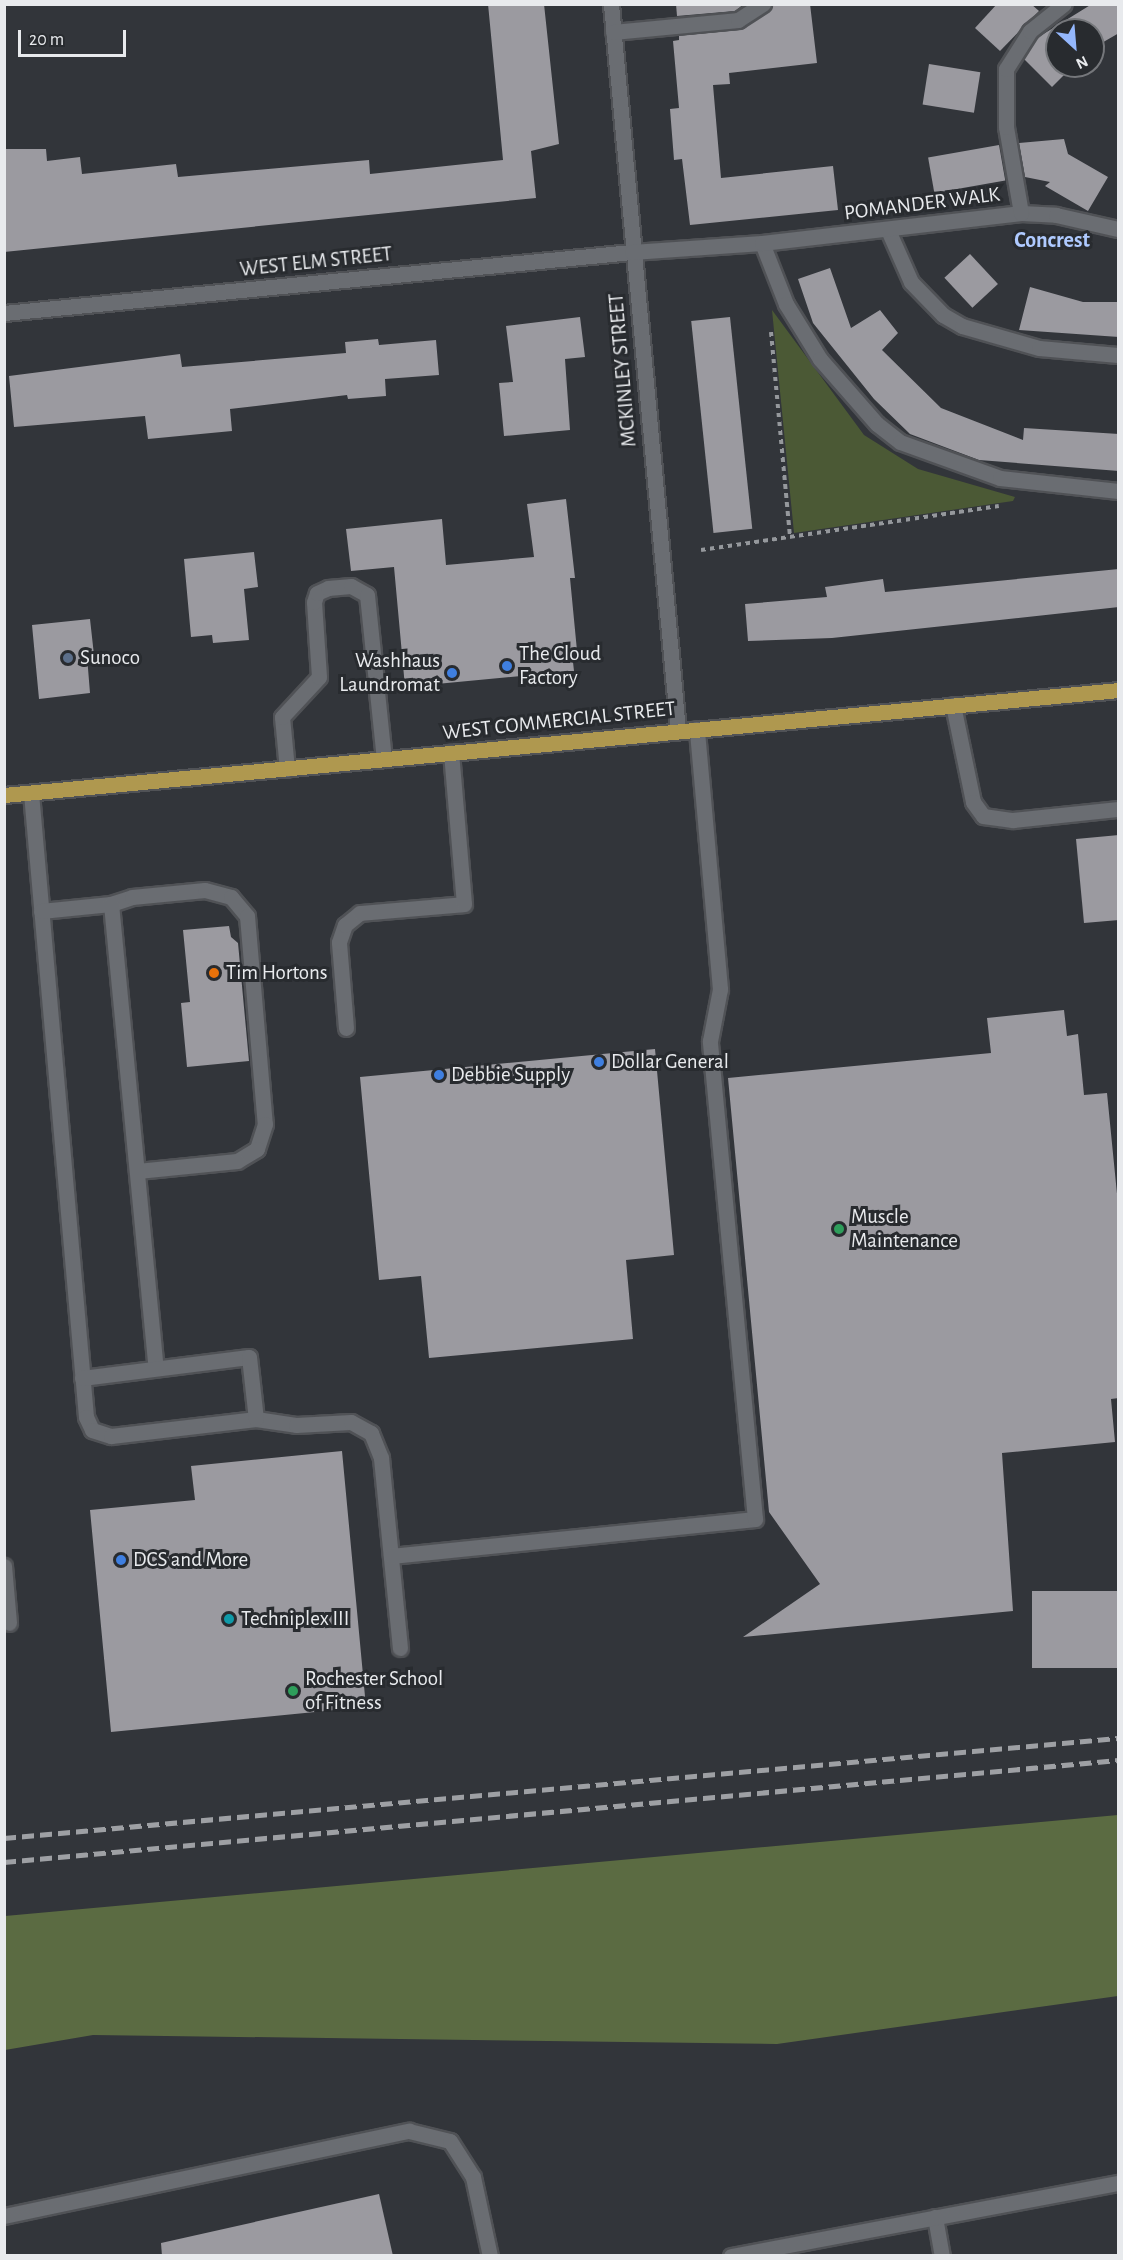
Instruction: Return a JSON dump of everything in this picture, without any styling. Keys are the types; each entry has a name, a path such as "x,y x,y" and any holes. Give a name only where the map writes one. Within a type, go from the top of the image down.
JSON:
{"main road":[{"name":"WEST COMMERCIAL STREET","path":"4,795 1119,690"}],"street":[{"name":"MCKINLEY STREET","path":"611,4 632,252 678,731"},
{"path":"613,32 738,20 763,4"},
{"name":"POMANDER WALK","path":"632,252 762,243 1021,213 1006,127 1006,69 1030,31 1064,4"},
{"path":"1021,213 1056,214 1119,229"},
{"path":"888,230 911,282 943,315 962,326 1039,348 1119,355"},
{"path":"762,243 782,295 820,358 877,424 900,442 934,458 1032,484 1119,491"},
{"name":"WEST ELM STREET","path":"4,313 632,252"},
{"path":"287,769 282,717 319,677 314,602 317,594 328,588 351,586 367,596 384,759"},
{"path":"953,705 973,802 983,816 1013,820 1119,809"},
{"path":"391,1556 755,1519 710,1041 720,989 697,729"},
{"path":"346,1028 339,942 345,925 360,913 464,904 451,753"},
{"path":"31,793 82,1378 89,1424 92,1430 111,1436 256,1419 296,1425 351,1422 371,1433 381,1458 400,1648"},
{"path":"41,910 111,904 132,897 205,890 231,897 247,916 266,1124 257,1149 237,1161 137,1171"},
{"path":"111,904 156,1368"},
{"path":"82,1378 249,1357 256,1419"},
{"path":"4,1566 9,1623"},
{"path":"4,2216 409,2131 450,2141 473,2177 490,2256"},
{"path":"731,2256 1119,2183"},
{"path":"935,2217 942,2256"}],"path":[{"path":"782,295 768,302 790,537"},
{"path":"701,550 1019,503 1032,484"}],"green space":[{"path":"772,310 864,435 918,469 1015,497 1013,501 794,533"},
{"path":"1118,1815 1118,1996 777,2044 93,2035 5,2050 5,1916"}],"building":[{"path":"488,4 544,4 559,144 531,151 536,198 4,252 4,149 46,149 47,161 80,157 82,174 176,164 178,177 369,160 370,174 503,160"},
{"path":"676,4 744,4 735,11 677,16"},
{"path":"773,4 810,4 817,63 729,73 730,84 713,85 721,178 833,166 838,210 690,225 682,159 674,160 670,109 679,108 673,41 679,40 679,35 743,28"},
{"path":"997,4 1031,4 1039,11 1000,51 975,28"},
{"path":"1092,4 1119,4 1119,33 1105,41 1105,18 1069,18"},
{"path":"1045,33 1045,78 1061,78 1052,87 1024,59 1037,38"},
{"path":"929,64 980,72 974,113 923,104"},
{"path":"1064,139 1068,154 1108,177 1088,211 1045,186 1050,182 1025,177 1019,143"},
{"path":"999,145 1005,180 934,193 928,158"},
{"path":"970,254 998,284 972,308 944,278"},
{"path":"830,268 851,328 880,310 898,333 882,350 941,408 1023,440 1024,428 1119,434 1119,471 979,460 910,434 874,399 813,323 798,279"},
{"path":"1030,287 1083,302 1119,302 1119,337 1019,330"},
{"path":"580,317 585,357 565,359 570,430 504,436 499,383 513,382 506,326"},
{"path":"730,317 752,529 713,533 691,321"},
{"path":"378,339 379,345 436,340 439,375 385,379 386,396 348,399 347,395 230,409 232,431 148,439 145,416 14,427 9,376 180,354 182,367 346,353 345,342"},
{"path":"566,499 575,578 570,578 578,661 573,662 574,671 405,687 394,567 351,571 346,529 442,519 446,565 534,557 527,504"},
{"path":"254,552 258,587 244,589 249,640 213,643 212,635 191,637 184,559"},
{"path":"1119,569 1119,607 832,638 748,641 745,604 827,597 825,587 883,579 885,592"},
{"path":"90,619 94,655 87,656 90,693 39,699 32,625"},
{"path":"1119,835 1119,920 1084,923 1076,839"},
{"name":"Tim Hortons","path":"229,926 231,937 238,943 249,1061 187,1067 181,1003 190,1002 183,930"},
{"path":"1064,1010 1067,1036 1078,1034 1084,1095 1107,1093 1119,1214 1119,1398 1111,1399 1115,1442 1002,1453 1013,1611 743,1637 820,1584 769,1512 728,1078 991,1053 987,1018"},
{"path":"655,1049 674,1255 626,1260 633,1339 429,1358 421,1276 379,1280 360,1077"},
{"name":"Techniplex III","path":"342,1451 366,1707 111,1732 90,1510 195,1500 191,1466"},
{"path":"1032,1591 1118,1591 1118,1668 1032,1668"},
{"path":"379,2194 393,2256 162,2256 161,2243"}],"railway":[{"path":"4,1838 1118,1738"},
{"path":"4,1862 1118,1760"}],"place":[{"name":"Sunoco","path":"68,658"},
{"name":"The Cloud Factory","path":"507,666"},
{"name":"Washhaus Laundromat","path":"452,673"},
{"name":"Tim Hortons","path":"214,973"},
{"name":"Dollar General","path":"599,1062"},
{"name":"Debbie Supply","path":"439,1075"},
{"name":"Muscle Maintenance","path":"839,1229"},
{"name":"DCS and More","path":"121,1560"},
{"name":"Techniplex III","path":"229,1619"},
{"name":"Rochester School of Fitness","path":"293,1691"}],"district":[{"name":"Concrest","path":"1052,241"}]}
